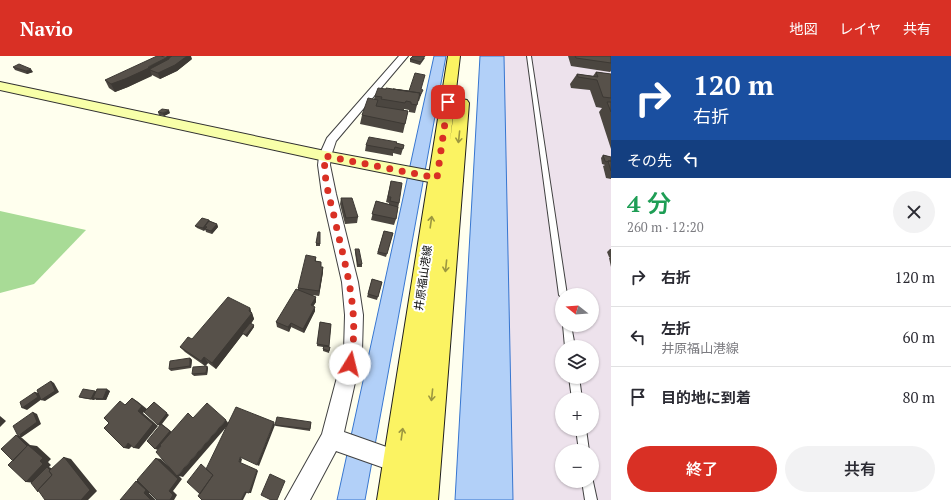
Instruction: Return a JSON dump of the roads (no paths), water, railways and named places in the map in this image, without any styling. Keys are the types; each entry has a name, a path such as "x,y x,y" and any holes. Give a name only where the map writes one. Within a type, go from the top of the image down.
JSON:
{"main road":[{"name":"井原福山港線","path":"422,500 454,56"},
{"name":"井原福山港線","path":"393,500 389,459 446,179 467,56"}],"street":[{"path":"297,500 336,439 353,351 354,315 350,282 329,194 324,165 325,156 335,136 404,56"},
{"path":"0,86 325,156 446,179"},
{"path":"336,439 425,471"}],"lane":[{"path":"529,56 562,288"},
{"path":"589,488 591,500"}],"water":[{"path":"434,56 446,56 365,500 337,500"},
{"path":"480,56 504,56 513,500 455,500"}]}
